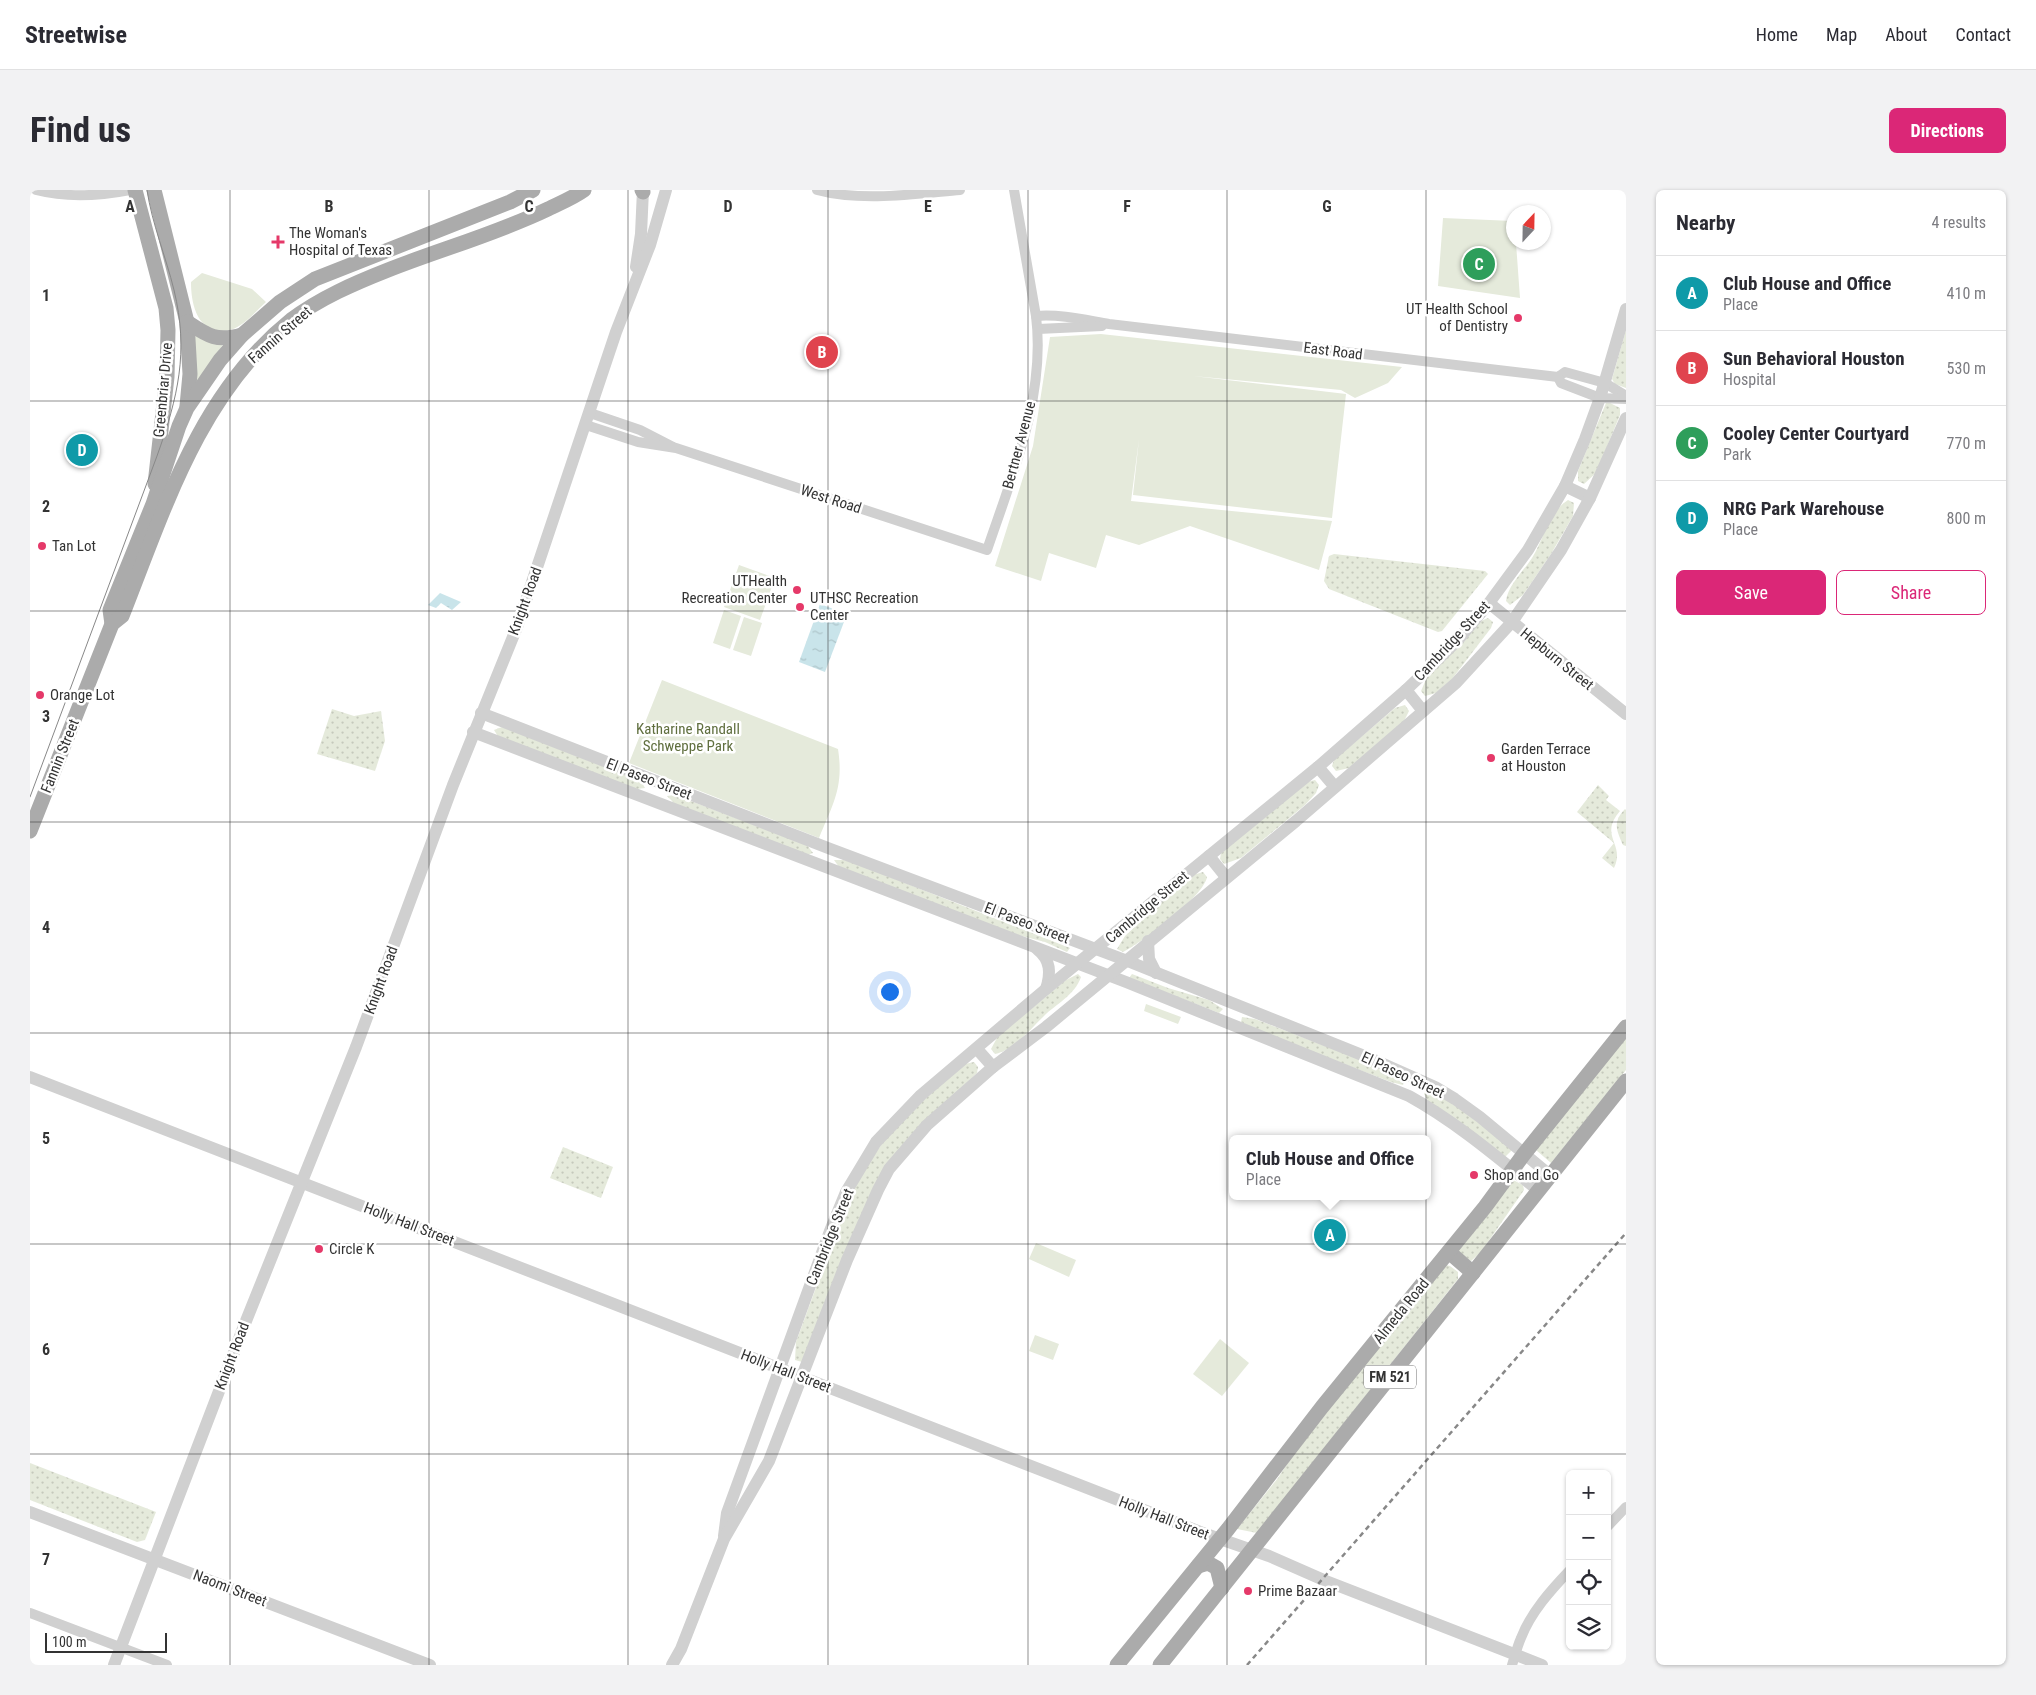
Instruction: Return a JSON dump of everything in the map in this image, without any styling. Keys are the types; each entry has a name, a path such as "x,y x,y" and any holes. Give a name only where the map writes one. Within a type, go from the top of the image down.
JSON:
{"main road":[{"name":"Greenbriar Drive","path":"135,190 166,308 168,330 167,377 153,504"},
{"name":"Greenbriar Drive","path":"154,190 190,338 190,374 184,450 177,479"},
{"name":"Fannin Street","path":"112,624 110,610 153,504 179,426 187,408 220,360 242,335 280,302 315,279 510,202 533,190"},
{"name":"Fannin Street","path":"30,831 112,624 122,616 177,479 199,434 224,392 243,366 265,343 316,303 389,270 518,224 580,191"},
{"path":"187,322 211,337 227,339 242,335"},
{"name":"Almeda Road","path":"1117,1665 1220,1539 1322,1407 1449,1252 1524,1154 1626,1027"},
{"name":"FM 521","path":"1160,1665 1626,1081"},
{"path":"1449,1252 1474,1273"},
{"path":"1198,1566 1208,1563 1217,1568 1222,1588"}],"street":[{"path":"36,190 100,195 130,190"},
{"name":"Knight Road","path":"114,1665 156,1560 192,1459 356,1047 473,732 517,627 616,332 650,246 666,190"},
{"path":"817,190 831,194 856,196 960,190"},
{"name":"Bertner Avenue","path":"987,550 1031,411 1036,364 1038,329 1014,190"},
{"name":"Knight Road","path":"633,289 641,234 643,191"},
{"name":"Cambridge Street","path":"724,1539 727,1513 779,1368 846,1192 876,1142 915,1101 1046,989 1318,767 1406,690 1456,642 1489,603 1528,550 1565,486 1586,439 1605,383 1626,309"},
{"name":"East Road","path":"1036,316 1050,315 1076,318 1109,324 1558,377 1565,372 1605,383 1626,398"},
{"name":"East Road","path":"1038,329 1091,327 1109,324"},
{"name":"East Road","path":"1558,377 1562,383 1600,398 1626,398"},
{"name":"Cambridge Street","path":"672,1665 681,1649 724,1539 770,1461 847,1260 889,1168 927,1125 993,1067 1046,1027 1335,787 1456,683 1512,622 1561,550 1590,498 1626,418"},
{"name":"West Road","path":"588,419 640,430 676,448 987,550"},
{"path":"1565,486 1590,498"},
{"name":"Hepburn Street","path":"1489,603 1626,714"},
{"path":"1406,690 1423,711"},
{"name":"El Paseo Street","path":"481,713 828,848 1125,960 1416,1078 1455,1099 1480,1117 1550,1176"},
{"name":"El Paseo Street","path":"473,732 1230,1022 1409,1096 1453,1123 1539,1192"},
{"path":"1318,767 1335,787"},
{"path":"655,802 662,784"},
{"path":"818,864 828,848"},
{"path":"1209,856 1226,877"},
{"path":"1148,941 1150,959 1156,973"},
{"path":"1033,946 1043,954 1049,965 1049,980 1046,989"},
{"path":"1230,1022 1236,1005"},
{"path":"977,1049 993,1067"},
{"name":"Holly Hall Street","path":"30,1077 802,1378 1252,1550 1514,1660 1542,1665"},
{"path":"1409,1096 1416,1078"},
{"path":"1611,1523 1626,1506"},
{"name":"Naomi Street","path":"30,1512 430,1665"},
{"path":"1514,1660 1521,1638 1533,1616 1550,1591 1566,1574"},
{"path":"30,1613 167,1665"}],"green space":[{"path":"1443,218 1506,221 1506,250 1517,250 1520,298 1438,286"},
{"path":"202,273 252,289 266,302 237,327 225,331 212,329 200,320 192,298 191,282"},
{"path":"1626,330 1626,388 1615,384 1612,379"},
{"path":"1101,334 1402,367 1388,383 1355,398 1341,390 1193,376 1346,394 1332,518 1133,495 1139,439 1131,501 1332,521 1319,570 1190,526 1139,545 1106,535 1096,568 1049,553 1041,581 995,566 1033,446 1050,337"},
{"path":"193,335 224,343 197,383 194,382"},
{"path":"1606,403 1620,408 1620,415 1596,473 1584,484 1578,481 1578,471"},
{"path":"1568,500 1574,503 1573,516 1551,554 1523,595 1510,605 1506,601 1507,595 1516,579 1532,558 1551,519 1561,505"},
{"path":"1334,554 1485,571 1488,574 1442,631 1438,632 1329,589 1324,581 1329,556"},
{"path":"739,565 775,578 760,620 724,607"},
{"path":"724,610 741,616 730,649 713,643"},
{"path":"744,617 762,623 751,656 733,650"},
{"path":"1488,618 1493,622 1491,628 1452,679 1436,693 1425,696 1421,691 1427,677 1481,621"},
{"name":"Katharine Randall Schweppe Park","path":"662,680 838,749 840,774 836,795 819,838 629,763"},
{"path":"1405,705 1409,711 1403,723 1349,768 1336,771 1332,766 1334,760 1395,708"},
{"path":"332,709 354,716 381,711 385,741 375,771 317,754"},
{"path":"502,727 641,781 645,788 637,789 499,738 494,730"},
{"path":"1315,780 1319,785 1316,793 1305,805 1241,858 1224,864 1220,859 1221,853 1307,782"},
{"path":"1598,785 1609,796 1606,800 1620,811 1611,827 1617,852 1614,868 1602,858 1614,843 1577,812"},
{"path":"675,795 807,845 813,853 807,855 675,804 667,796"},
{"path":"1625,809 1626,846 1623,845 1617,827 1618,818"},
{"path":"834,860 844,860 857,864 1070,948 1067,952 1045,942 1002,931 839,867"},
{"path":"1203,872 1207,877 1203,885 1186,905 1130,948 1123,952 1117,949 1125,936 1175,888 1190,876"},
{"path":"1078,974 1081,977 1070,994 1016,1043 1003,1052 995,1054 991,1049 998,1036 1066,980"},
{"path":"1132,974 1168,988 1209,1000 1223,1009 1219,1013 1129,978"},
{"path":"1146,1004 1181,1017 1178,1024 1144,1011"},
{"path":"1242,1017 1255,1019 1396,1073 1405,1081 1403,1085 1391,1082 1256,1030 1241,1022"},
{"path":"1626,1035 1626,1070 1551,1163 1536,1150"},
{"path":"974,1062 978,1067 977,1073 908,1138 802,1362 795,1360 796,1342 853,1187 893,1127 965,1064"},
{"path":"1426,1091 1436,1094 1458,1107 1512,1150 1505,1157 1428,1101 1424,1094"},
{"path":"563,1147 613,1167 601,1198 550,1178"},
{"path":"1513,1180 1523,1185 1524,1190 1481,1252 1471,1261 1459,1252 1459,1244"},
{"path":"1036,1243 1076,1260 1069,1277 1029,1259"},
{"path":"1446,1265 1458,1272 1458,1279 1257,1533 1237,1529 1278,1478 1302,1441"},
{"path":"1035,1335 1059,1344 1053,1360 1029,1351"},
{"path":"1220,1339 1249,1363 1222,1396 1193,1374"},
{"path":"30,1463 156,1512 145,1540 137,1542 30,1500"}],"water":[{"path":"440,593 461,602 452,610 441,603 436,608 428,605"},
{"path":"820,604 847,614 825,672 799,662"}],"tram line":[{"path":"30,797 157,456 176,394 181,354 181,334 174,290 152,215 147,190"}],"railway":[{"path":"1247,1665 1626,1233"}],"place":[{"name":"The Woman's Hospital of Texas","path":"278,242"},
{"name":"Cooley Center Courtyard","path":"1479,264"},
{"name":"UT Health School of Dentistry","path":"1518,318"},
{"name":"Sun Behavioral Houston","path":"822,352"},
{"name":"NRG Park Warehouse","path":"82,450"},
{"name":"Tan Lot","path":"42,546"},
{"name":"UTHealth Recreation Center","path":"797,590"},
{"name":"UTHSC Recreation Center","path":"800,607"},
{"name":"Orange Lot","path":"40,695"},
{"name":"Garden Terrace at Houston","path":"1491,758"},
{"name":"Shop and Go","path":"1474,1175"},
{"name":"Club House and Office","path":"1330,1235"},
{"name":"Circle K","path":"319,1249"},
{"name":"Prime Bazaar","path":"1248,1591"}]}
